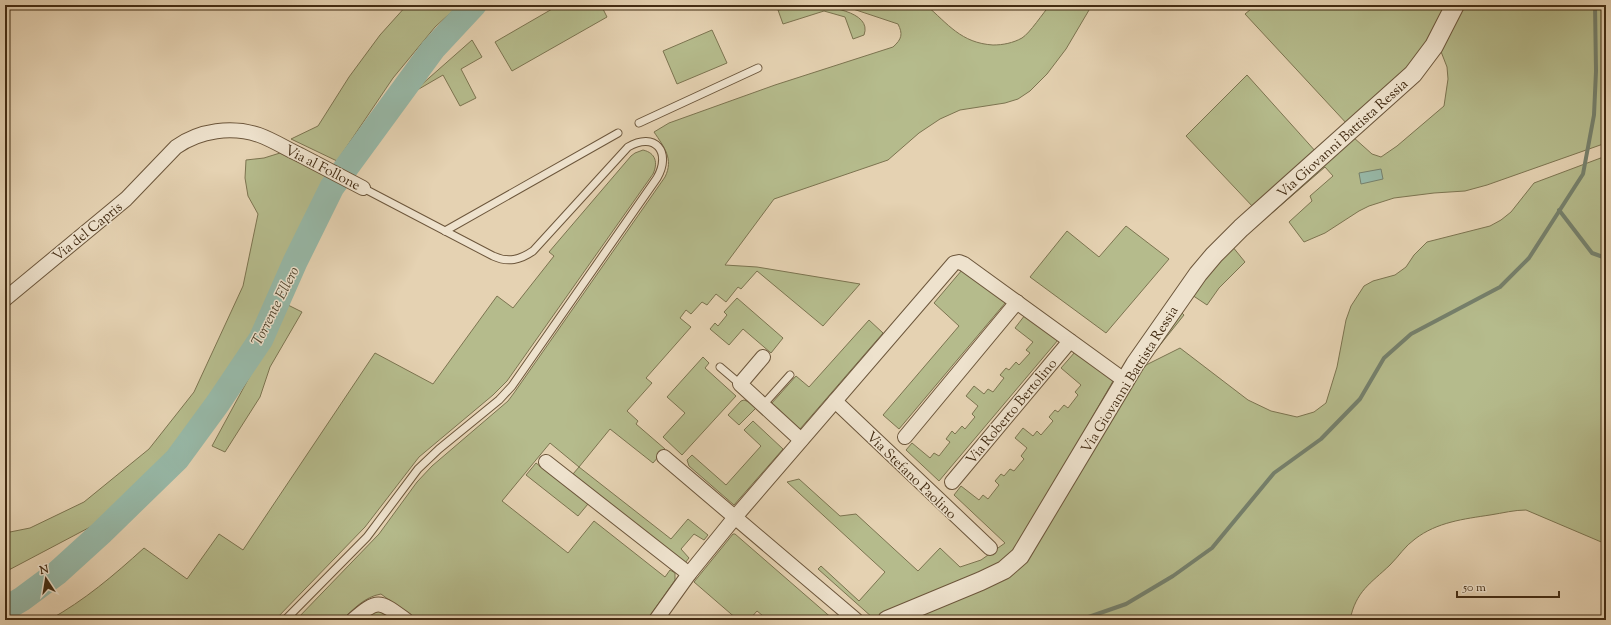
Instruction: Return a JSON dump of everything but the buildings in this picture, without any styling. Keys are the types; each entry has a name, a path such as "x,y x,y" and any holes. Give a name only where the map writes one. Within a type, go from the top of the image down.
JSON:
{"street":[{"name":"Via Giovanni Battista Ressia","path":"887,620 981,581 1004,570 1016,561 1024,551 1124,380 1189,285 1214,255 1245,225 1413,74 1432,50 1456,5"},
{"name":"Via al Follone","path":"165,158 176,147 191,138 209,133 232,131 243,132 260,136 363,188"},
{"name":"Via del Capris","path":"5,299 126,200 165,158"},
{"path":"656,620 689,574 736,516 949,267 956,262 964,264 1124,380"},
{"path":"904,437 1017,302"},
{"name":"Via Roberto Bertolino","path":"952,482 1070,341"},
{"path":"764,357 740,384 802,440"},
{"name":"Via Stefano Paolino","path":"835,401 990,548"},
{"path":"664,456 856,620"},
{"path":"546,462 689,574"},
{"path":"353,620 368,607 378,604 384,605 406,620"}],"lane":[{"path":"639,123 758,68"},
{"path":"445,231 618,134"},
{"name":"Via al Follone","path":"285,620 367,537 414,474 424,463 499,400 512,386 657,178 663,166 663,154 658,147 651,142 642,140 628,147 533,251 524,257 506,260 493,256 363,188"},
{"path":"720,366 740,384"},
{"path":"763,405 790,374"}],"shaded area":[{"path":"407,5 459,5 435,27 393,78 337,161 291,139 318,126 349,77 380,35"},
{"path":"559,5 601,5 607,17 512,71 495,42"},
{"path":"810,5 846,11 855,15 861,20 865,27 864,35 853,39 845,17 824,11 783,24 778,10"},
{"path":"841,5 926,5 948,25 972,41 1000,45 1022,38 1033,27 1050,5 1092,5 1066,49 1047,74 1030,91 1018,99 1005,103 960,110 940,119 919,133 888,160 774,199 725,265 757,267 860,284 823,326 757,271 741,289 738,287 726,302 716,294 707,305 702,302 691,314 686,310 680,318 691,327 646,378 652,383 627,411 638,421 636,424 665,449 653,463 610,429 579,467 550,443 502,501 568,553 594,521 665,577 670,570 675,573 675,580 647,620 416,620 381,594 364,601 342,620 296,620 379,534 417,482 432,466 508,401 514,393 665,177 668,171 667,153 654,132 669,123 775,85 893,47 900,39 901,31 898,24"},
{"path":"1256,5 1449,5 1418,58 1348,125 1245,14"},
{"path":"1462,5 1606,5 1606,143 1487,185 1465,191 1394,198 1369,206 1325,233 1304,242 1289,222 1312,201 1310,196 1333,176 1325,167 1272,213 1270,210 1353,137 1372,154 1381,157 1397,146 1444,106 1448,79 1447,67 1440,49"},
{"path":"712,30 727,63 677,84 663,51"},
{"path":"472,40 482,57 461,69 476,98 460,106 443,75 412,93"},
{"path":"1247,75 1317,153 1254,208 1186,136"},
{"path":"643,150 651,153 655,159 655,170 653,174 507,381 493,395 419,457 365,527 275,620 49,620 75,604 98,587 144,548 187,579 219,534 243,550 375,353 433,384 497,296 513,308 554,256 549,252 631,156"},
{"path":"280,153 330,177 255,334 211,402 171,455 94,525 5,572 5,533 30,528 84,502 149,449 194,392 243,286 258,214 248,196 245,178 246,160 264,158"},
{"path":"1606,156 1606,544 1526,510 1517,510 1451,522 1423,533 1408,545 1360,595 1350,620 910,620 995,583 1136,377 1146,365 1180,348 1248,400 1271,411 1297,417 1314,412 1326,403 1337,367 1346,320 1351,306 1364,286 1373,281 1395,275 1406,267 1414,255 1427,242 1490,226 1501,220 1511,212 1534,183"},
{"path":"1381,169 1383,179 1361,184 1359,173"},
{"path":"1126,226 1169,259 1106,333 1030,277 1067,231 1099,257"},
{"path":"1232,246 1245,262 1219,288 1207,305 1192,295"},
{"path":"962,270 1006,302 899,429 883,415 959,326 934,303"},
{"path":"737,298 783,338 771,353 743,329 729,345 710,329 715,323 718,326 727,315 724,312"},
{"path":"286,304 302,312 270,367 260,397 225,452 212,446 257,363"},
{"path":"1181,312 1184,315 1156,350"},
{"path":"1025,315 1058,340 939,481 906,450 912,443 930,458 934,453 939,456 950,442 946,439 952,431 955,434 962,426 965,429 975,417 972,414 978,406 966,396 974,386 984,394 988,389 993,392 1004,378 1000,375 1006,368 1009,370 1016,362 1019,365 1030,353 1026,350 1033,342 1015,328"},
{"path":"869,320 883,333 800,429 771,404 796,376 809,387"},
{"path":"1075,352 1113,381 1023,538 1001,562 971,577 873,618 818,569 821,566 859,601 885,572 787,482 799,479 840,516 856,514 918,571 940,548 960,567 981,560 1005,543 954,495 961,486 979,500 983,495 988,499 999,485 995,481 1001,474 1004,476 1010,469 1014,471 1024,459 1021,456 1027,448 1015,438 1023,428 1033,436 1037,431 1041,435 1053,421 1049,417 1055,410 1058,412 1064,405 1068,408 1078,395 1075,392 1081,385 1061,368"},
{"path":"703,357 709,363 705,368 736,396 682,455 663,437 685,413 667,397"},
{"path":"744,400 756,408 739,425 728,415 741,401"},
{"path":"753,421 783,449 734,505 689,466 687,460 692,455 726,485 761,446 744,430"},
{"path":"536,463 588,504 578,516 526,475"},
{"path":"579,467 671,539 688,519 708,535 704,540 694,534 681,549 689,558 685,563 573,474"},
{"path":"733,534 735,534 834,620 768,620 757,611 749,620 738,620 694,582"},
{"path":"381,611 394,620 361,620 369,613"}],"waterway":[{"name":"Torrente Ellero","path":"5,609 22,599 57,573 101,533 177,459 218,403 261,339 295,262 332,187 433,49 474,5"},
{"path":"1080,620 1126,604 1173,576 1212,548 1274,473 1321,439 1360,399 1384,358 1411,334 1500,287 1529,258 1583,174 1594,115 1596,71 1595,5"},
{"path":"1559,210 1592,253 1606,258"}]}
